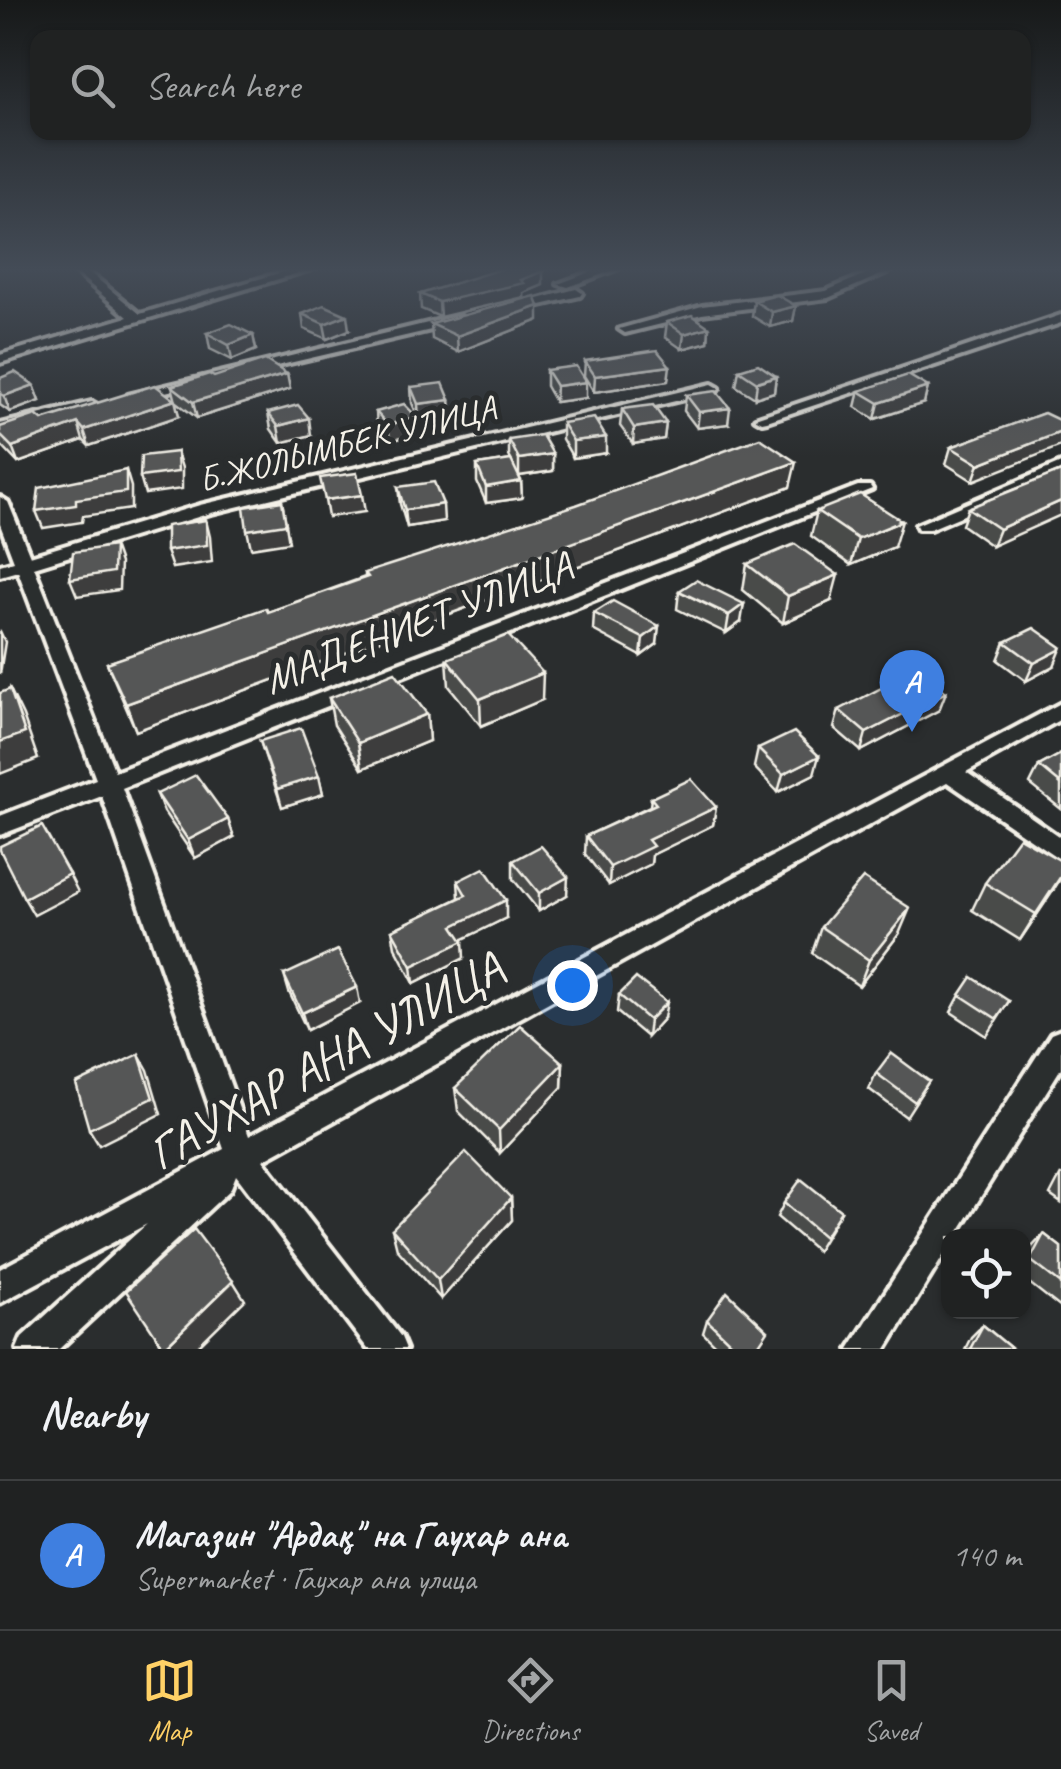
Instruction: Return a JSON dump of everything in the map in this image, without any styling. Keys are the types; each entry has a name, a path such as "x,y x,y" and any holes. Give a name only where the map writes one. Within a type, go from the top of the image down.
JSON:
{"street":[{"path":"0,359 94,331"},
{"path":"128,397 410,331"},
{"path":"762,418 1025,331"},
{"name":"Б.ЖОЛЫМБЕК УЛИЦА","path":"11,568 224,504 712,388"},
{"path":"0,428 110,402"},
{"path":"924,526 1061,468"},
{"name":"МАДЕНИЕТ УЛИЦА","path":"0,826 864,489"},
{"path":"0,502 11,568 109,784 242,1158 389,1349"},
{"name":"ГАУХАР АНА УЛИЦА","path":"0,1287 1061,710"},
{"path":"948,771 1061,850"},
{"path":"866,1349 1061,1043"},
{"path":"34,1349 242,1158"}],"building":[{"path":"245,331 253,335 229,345 207,333"},
{"path":"657,350 670,366 595,376 585,361"},
{"path":"265,360 287,374 193,402 172,386 209,374 214,377"},
{"path":"758,364 776,376 757,382 739,370"},
{"path":"576,366 586,382 556,386 546,370"},
{"path":"15,372 34,385 4,396 0,393 0,378"},
{"path":"908,375 928,387 879,403 859,391"},
{"path":"443,383 450,400 418,404 411,387"},
{"path":"155,385 175,400 84,430 78,423 12,447 0,435 0,427 36,415 42,420"},
{"path":"716,391 730,408 699,412 686,395"},
{"path":"404,404 417,417 388,425 376,412"},
{"path":"298,405 309,418 278,426 268,413"},
{"path":"653,405 666,423 634,428 622,409"},
{"path":"1044,413 1061,421 1061,432 979,464 951,447"},
{"path":"594,418 606,437 573,441 562,423"},
{"path":"542,435 553,454 519,459 509,440"},
{"path":"760,438 796,462 126,704 107,663 266,608 268,612 368,577 365,573 576,505"},
{"path":"177,452 178,472 140,477 141,456"},
{"path":"511,460 521,481 486,487 477,465"},
{"path":"126,470 126,492 76,499 76,505 36,511 39,488"},
{"path":"1061,471 1061,501 999,529 968,508"},
{"path":"357,473 362,495 325,500 320,478"},
{"path":"434,482 443,504 405,510 398,487"},
{"path":"860,494 902,521 858,539 817,511"},
{"path":"282,501 286,524 247,530 244,507"},
{"path":"206,520 207,545 166,551 166,526"},
{"path":"795,544 838,575 788,596 747,564"},
{"path":"114,546 113,572 70,579 73,552"},
{"path":"696,580 744,604 729,615 679,591"},
{"path":"613,601 659,626 643,638 594,613"},
{"path":"1034,628 1061,649 1034,663 1005,642"},
{"path":"508,635 543,673 480,699 447,659"},
{"path":"918,669 946,692 866,733 839,710"},
{"path":"395,672 427,714 358,743 329,698"},
{"path":"10,689 25,733 0,742 0,693"},
{"path":"301,728 319,776 277,789 260,741"},
{"path":"794,732 819,756 783,774 758,749"},
{"path":"1061,754 1061,784 1039,766"},
{"path":"196,775 228,819 188,840 157,794"},
{"path":"691,779 716,807 648,840 653,846 610,867 586,836 656,804 651,798"},
{"path":"42,826 69,874 24,898 0,846"},
{"path":"1019,837 1061,861 1061,876 1036,914 985,883"},
{"path":"541,846 568,877 539,893 513,861"},
{"path":"484,868 506,900 453,926 463,941 412,966 392,930 466,895 458,881"},
{"path":"863,878 910,908 869,960 821,927"},
{"path":"338,950 357,987 302,1013 284,975"},
{"path":"972,977 1009,1001 997,1019 960,995"},
{"path":"636,978 667,1002 649,1020 619,995"},
{"path":"520,1025 563,1063 499,1130 455,1088"},
{"path":"891,1053 929,1081 915,1102 876,1073"},
{"path":"139,1054 153,1098 89,1129 76,1084"},
{"path":"466,1152 511,1198 438,1280 392,1229"},
{"path":"801,1179 841,1211 824,1237 784,1203"},
{"path":"194,1229 233,1281 164,1348 126,1291"},
{"path":"1044,1234 1061,1247 1061,1284 1031,1261"},
{"path":"727,1292 768,1331 756,1349 737,1349 707,1320"},
{"path":"983,1325 1012,1349 970,1349"}],"place":[{"name":"Магазин \"Ардақ\" на Гаухар ана","path":"912,732"}]}
